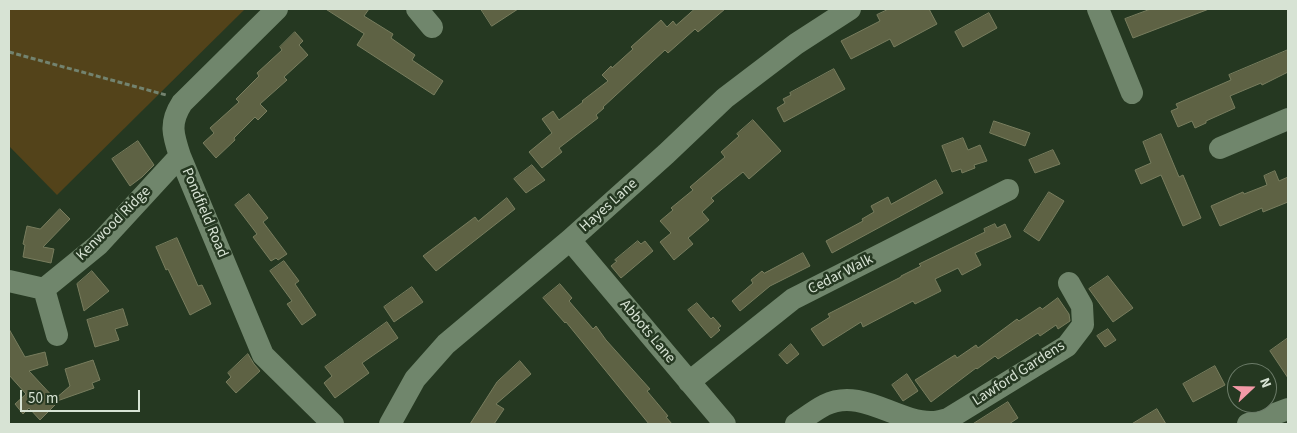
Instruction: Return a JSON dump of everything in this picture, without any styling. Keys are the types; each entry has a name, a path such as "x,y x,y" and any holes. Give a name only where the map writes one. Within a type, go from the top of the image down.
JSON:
{"street":[{"name":"Pondfield Road","path":"277,9 182,103 175,113 174,135 180,156 263,355 332,424"},
{"path":"417,9 432,27"},
{"name":"Hayes Lane","path":"390,424 415,379 446,344 570,240 725,98 796,44 850,9"},
{"path":"1098,9 1132,93"},
{"path":"1220,148 1288,119"},
{"name":"Kenwood Ridge","path":"44,289 98,245 180,156"},
{"name":"Cedar Walk","path":"688,382 793,299 1008,190"},
{"name":"Abbots Lane","path":"570,240 725,424"},
{"path":"9,281 44,289 57,335"},
{"name":"Lawford Gardens","path":"796,424 826,404 845,400 865,403 915,419 932,422 948,419 1067,346 1082,325 1082,306 1069,283"},
{"path":"1248,424 1288,409"}],"path":[{"path":"9,52 164,95 196,89"}],"shaded area":[{"path":"9,9 245,9 57,195 9,146"}],"building":[{"path":"326,9 369,9 364,16 393,34 391,38 415,55 412,60 443,81 434,95 357,45 364,34"},
{"path":"481,9 518,9 492,26"},
{"path":"695,9 725,9 698,32 695,29 668,53 665,50 603,107 596,115 598,118 559,148 562,152 542,168 529,152 552,133 542,119 553,111 559,120 583,102 608,81 602,75 633,49 631,47 661,20 667,27 673,21 676,25"},
{"path":"889,9 929,9 937,24 894,47 890,39 851,59 841,41 880,21 877,15"},
{"path":"1151,9 1209,9 1133,38 1125,19"},
{"path":"989,13 997,28 963,47 955,32"},
{"path":"295,32 303,41 299,45 308,55 284,77 287,80 260,104 267,111 258,120 255,117 216,158 203,143 214,133 210,128 239,102 236,99 259,76 257,73 282,50 280,47"},
{"path":"1288,50 1288,72 1262,85 1261,83 1230,96 1235,108 1206,121 1206,123 1195,128 1192,121 1178,127 1171,111 1178,108 1176,104 1231,80 1229,75"},
{"path":"834,69 845,89 784,122 777,108 785,103 783,99 791,95 790,93"},
{"path":"753,120 781,151 749,179 743,172 711,198 714,201 702,212 709,220 688,238 693,244 674,260 660,242 671,233 660,221 673,210 671,208 693,190 690,187 725,157 721,152"},
{"path":"994,121 1030,133 1025,146 990,133"},
{"path":"1161,134 1179,177 1183,175 1201,218 1183,226 1161,175 1141,184 1135,170 1151,163 1143,142"},
{"path":"963,138 968,150 980,145 987,161 974,165 975,168 962,173 961,169 952,172 942,146"},
{"path":"138,141 154,165 130,186 112,159"},
{"path":"1053,150 1060,164 1035,173 1029,160"},
{"path":"532,165 545,180 526,193 514,179"},
{"path":"1275,171 1279,181 1288,177 1288,202 1263,212 1262,208 1220,226 1211,206 1243,192 1244,194 1267,185 1264,176"},
{"path":"936,180 943,193 832,253 826,241 863,221 862,219 874,212 871,206 888,197 891,204"},
{"path":"1049,192 1064,201 1039,241 1024,231"},
{"path":"249,194 268,218 263,222 287,254 278,260 276,258 271,261 253,237 257,234 235,205"},
{"path":"507,198 515,209 436,271 423,256 475,217 478,221"},
{"path":"60,209 70,219 43,247 54,249 51,263 23,257 25,245 23,244 27,226 40,229"},
{"path":"995,224 997,228 1005,224 1011,237 975,253 981,265 962,275 958,268 935,279 941,291 915,304 913,301 863,327 861,322 823,346 811,329 830,317 828,314 921,266 919,264 985,232 984,229"},
{"path":"177,238 198,286 202,285 211,304 190,315 156,247"},
{"path":"638,241 641,244 645,241 653,251 621,278 611,266 617,261 615,260"},
{"path":"803,253 810,266 770,286 740,311 732,301 753,283 751,280 762,271 764,273"},
{"path":"284,261 299,281 295,284 316,315 302,325 287,304 292,301 270,271"},
{"path":"92,271 109,291 84,311 77,284"},
{"path":"1108,276 1133,308 1113,322 1089,289"},
{"path":"560,284 572,298 569,301 593,329 596,326 606,340 650,389 647,391 668,416 666,417 672,424 649,424 566,322 543,298"},
{"path":"412,287 423,302 394,322 384,307"},
{"path":"1058,298 1069,314 1070,321 1058,329 1056,325 1040,336 1038,333 998,359 995,356 931,402 915,380 955,355 957,358 976,345 978,348 1017,319 1019,321"},
{"path":"697,303 711,319 713,317 721,326 718,328 720,330 711,338 688,310"},
{"path":"123,309 128,325 115,329 119,340 95,347 87,320"},
{"path":"387,322 398,338 362,363 369,373 335,398 324,383 332,376 325,367"},
{"path":"9,329 25,357 45,352 48,365 29,371 55,399 70,386 65,369 93,360 100,380 92,383 94,388 57,401 40,420 29,408 23,414 15,404 26,394 9,375"},
{"path":"1108,329 1116,340 1105,347 1097,336"},
{"path":"1288,338 1288,378 1270,351"},
{"path":"791,344 799,354 787,364 779,355"},
{"path":"248,354 260,371 236,393 226,382 231,377 228,373"},
{"path":"520,361 531,374 496,404 504,409 494,424 470,424 497,382"},
{"path":"1215,366 1225,385 1193,402 1183,384"},
{"path":"907,374 918,391 903,401 892,385"},
{"path":"1008,402 1018,418 1009,424 973,424"},
{"path":"1157,409 1166,424 1132,424"}]}
